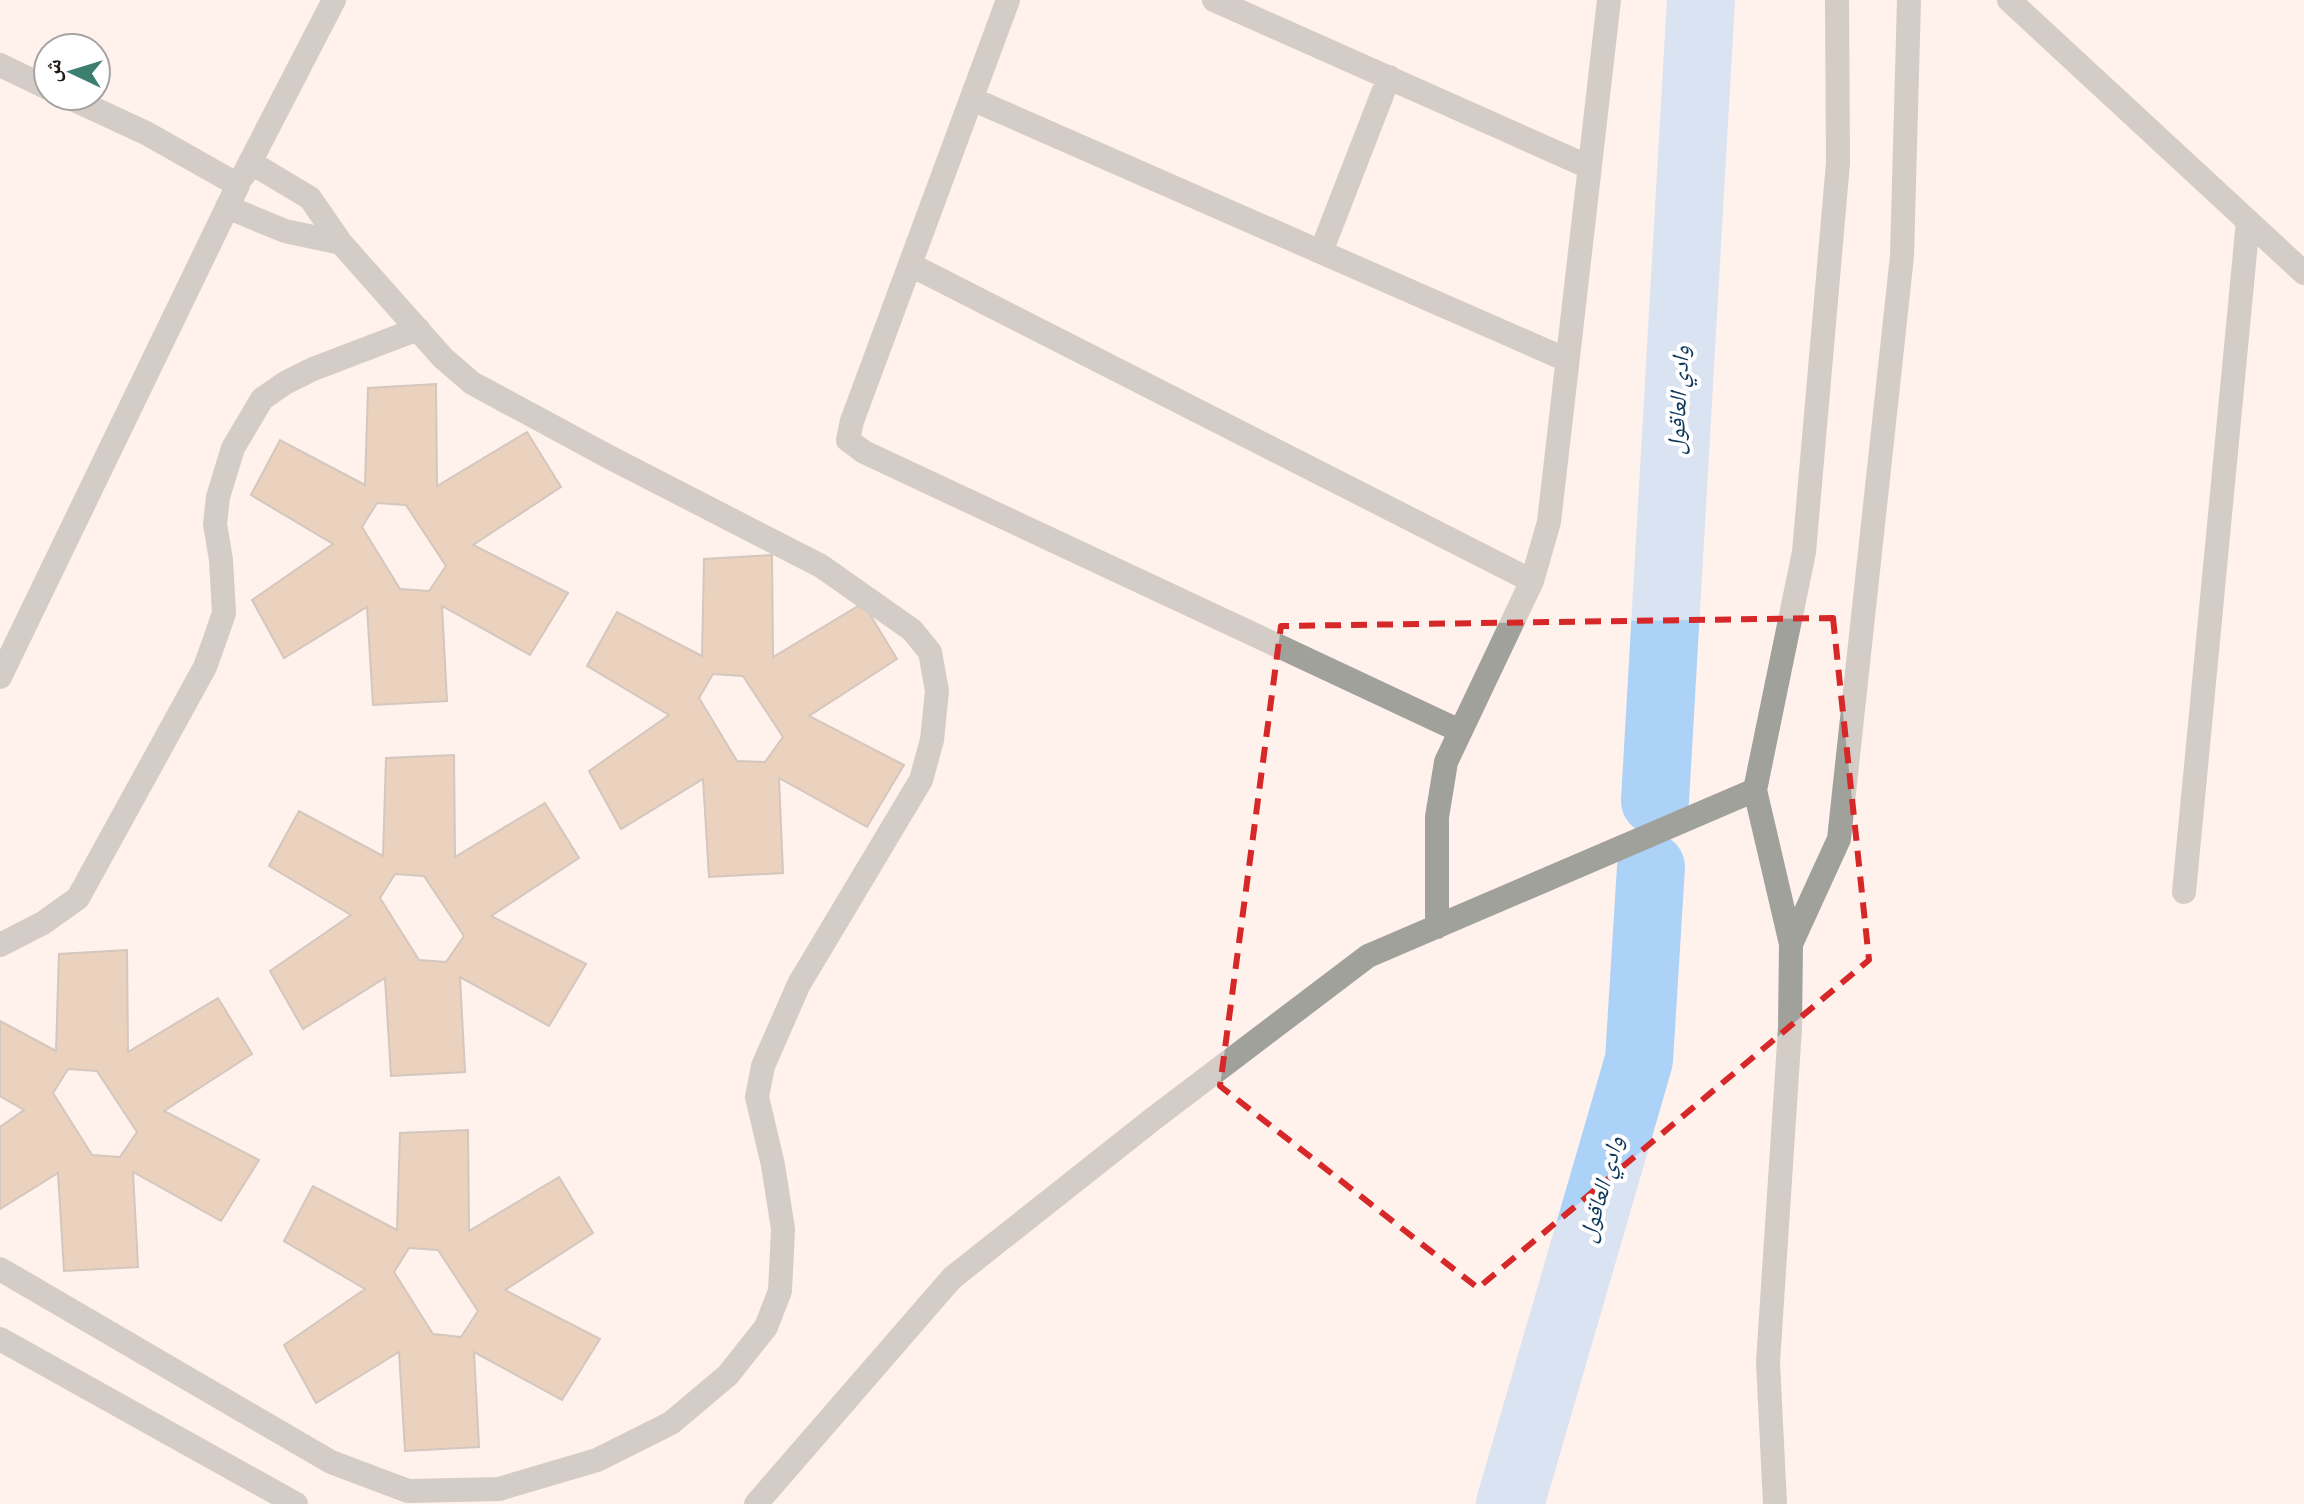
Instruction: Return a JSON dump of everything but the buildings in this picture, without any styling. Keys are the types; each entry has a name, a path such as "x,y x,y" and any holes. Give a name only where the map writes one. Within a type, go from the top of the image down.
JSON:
{"street":[{"path":"0,677 233,196 334,0"},
{"path":"1008,0 852,421 848,440 864,452 1460,731"},
{"path":"1214,0 1589,167"},
{"path":"1437,927 1437,817 1446,762 1532,581 1549,522 1609,0"},
{"path":"1775,1504 1768,1362 1789,1059 1791,944 1755,790 1804,552 1838,163 1837,0"},
{"path":"1791,944 1839,839 1902,256 1909,0"},
{"path":"2009,0 2304,273"},
{"path":"0,65 32,80"},
{"path":"1321,252 1389,77"},
{"path":"972,99 1567,360"},
{"path":"101,112 146,133 285,231 341,243"},
{"path":"0,1269 331,1462 408,1491 499,1489 597,1460 671,1423 728,1375 766,1327 780,1291 783,1229 773,1165 757,1097 763,1066 799,984 921,780 932,740 937,691 930,652 912,630 821,566 472,383 443,358 341,243 310,198 250,162"},
{"path":"2184,892 2248,221"},
{"path":"911,265 1532,581"},
{"path":"0,945 43,923 78,898 205,667 224,613 215,524 218,497 233,448 262,399 313,369 418,329"},
{"path":"756,1504 952,1278 1153,1119 1368,956 1755,790"},
{"path":"0,1339 296,1504"}],"highlighted area":[{"path":"1833,618 1869,960 1478,1288 1220,1086 1281,626"}],"waterway":[{"name":"وادي العاقول","path":"1655,801 1701,0"},
{"name":"وادي العاقول","path":"1510,1504 1639,1060 1651,867"}]}
